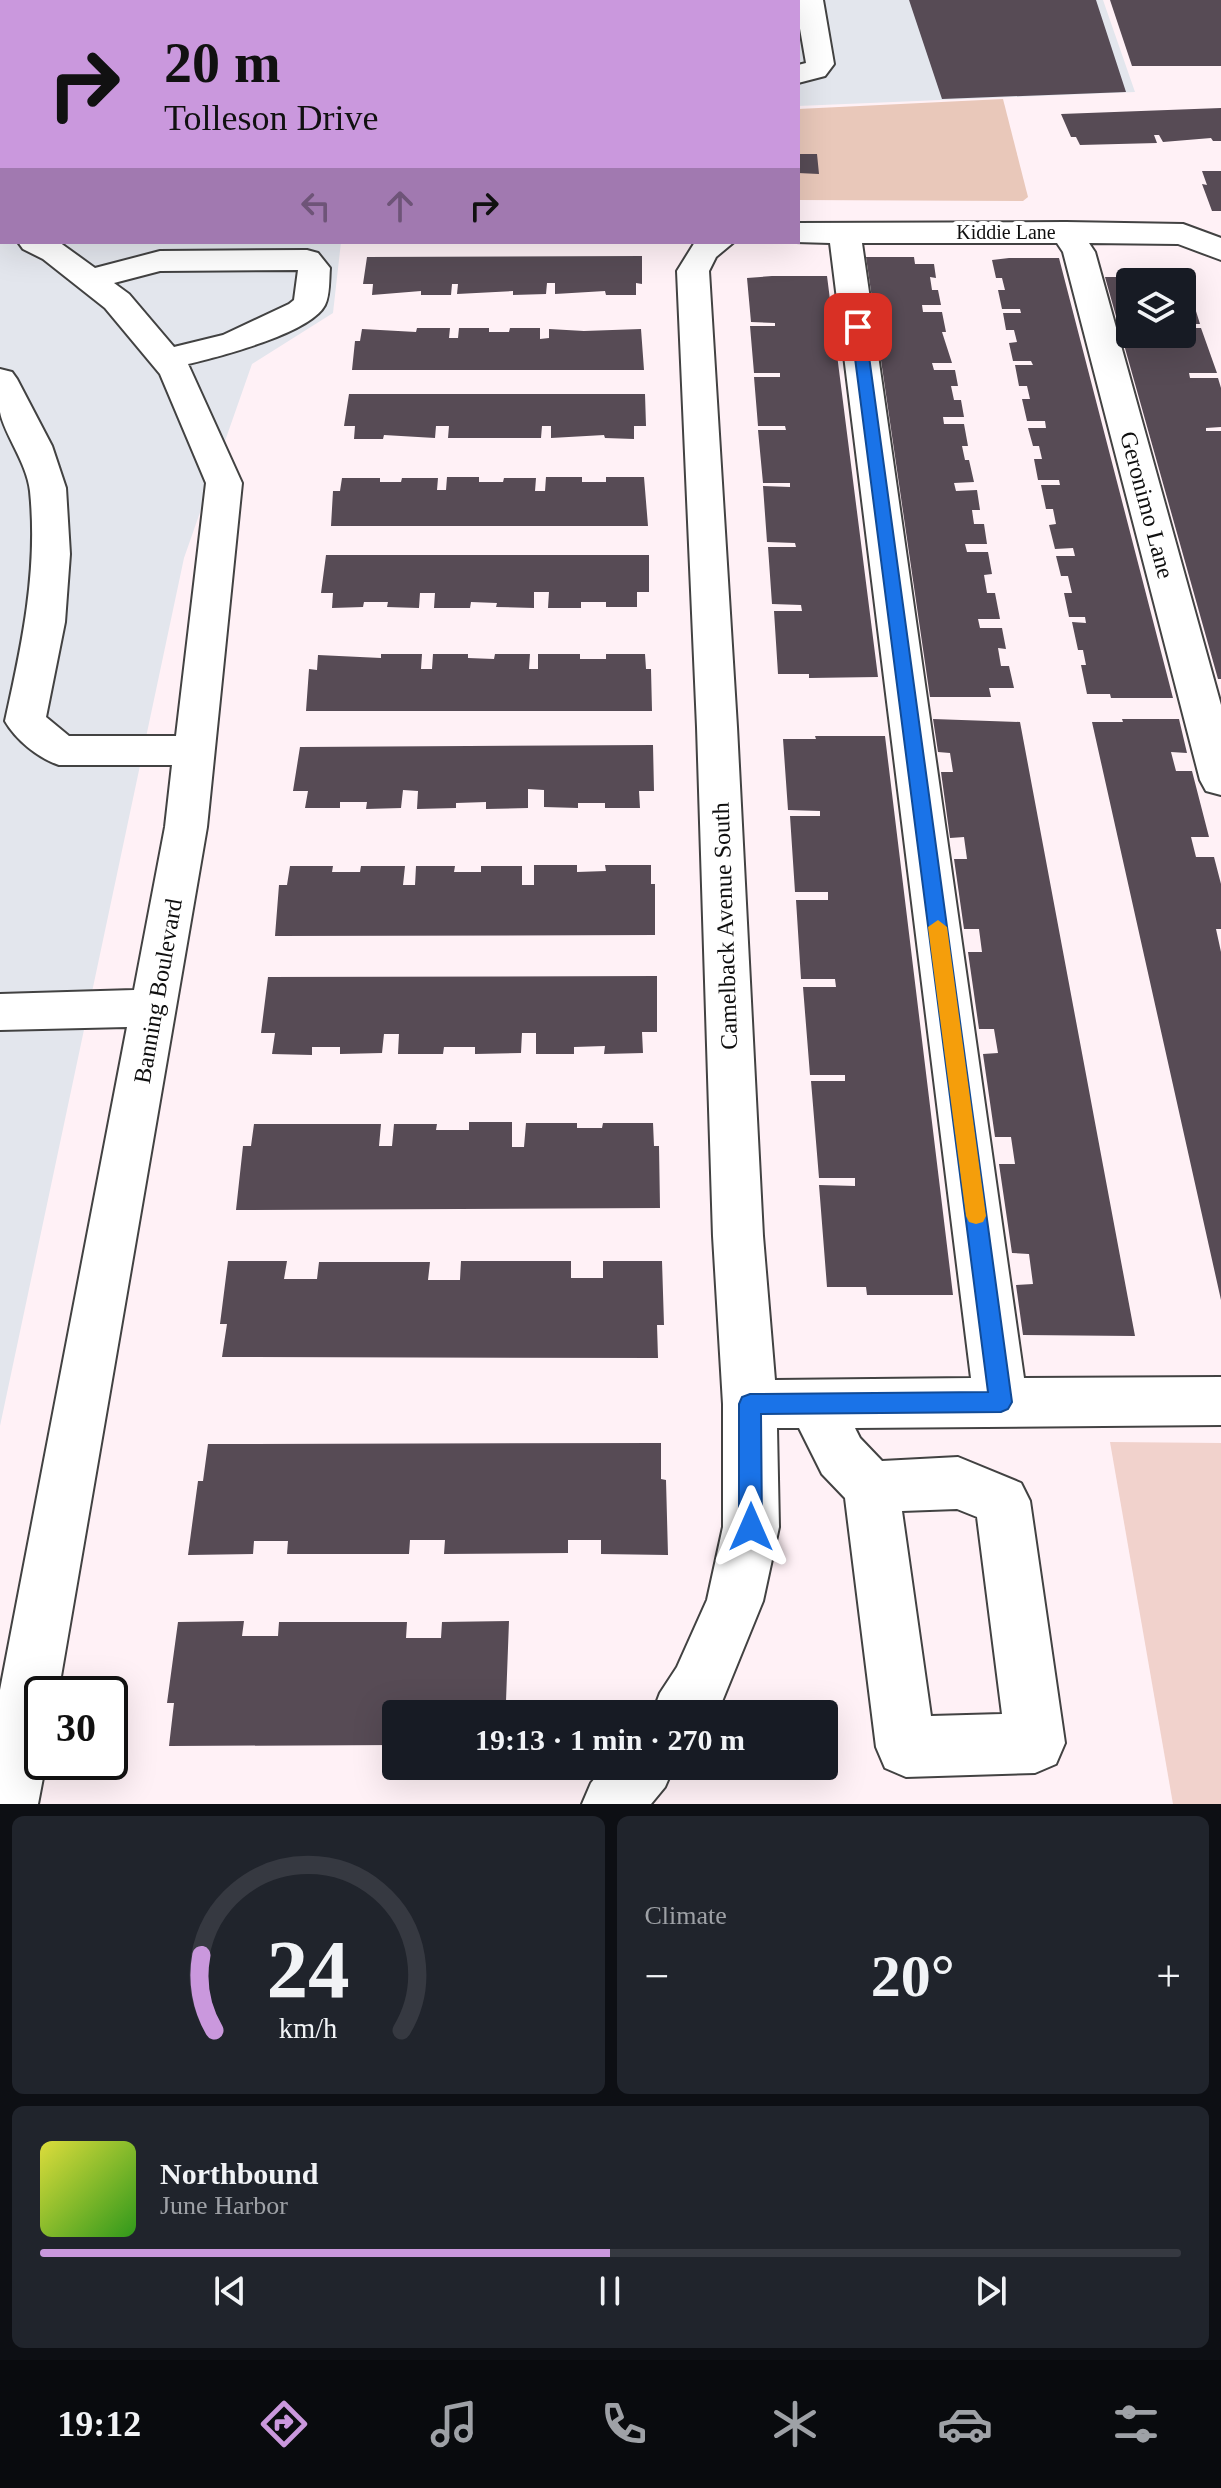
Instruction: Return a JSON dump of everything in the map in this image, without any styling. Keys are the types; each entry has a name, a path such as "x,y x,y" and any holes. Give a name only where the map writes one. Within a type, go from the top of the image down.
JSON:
{"street":[{"path":"800,74 815,70 820,64 809,0"},
{"name":"Geronimo Lane","path":"1066,232 1079,252 1221,780"},
{"name":"Kiddie Lane","path":"800,233 1183,234 1217,247"},
{"path":"845,233 1001,1402"},
{"name":"Banning Boulevard","path":"8,1804 186,827 224,483 176,371 117,301 54,252 38,244"},
{"name":"Camelback Avenue South","path":"690,1700 735,1601 751,1527 750,1404 738,1236 717,727 693,271 710,246"},
{"path":"89,279 160,261 307,260 314,268 310,303 301,311 234,343 165,359"},
{"path":"0,379 34,446 48,488 51,554 46,622 25,721 59,750 194,751"},
{"path":"0,1012 155,1008"},
{"path":"750,1404 1221,1401"},
{"path":"814,1403 841,1456 871,1487 906,1747 1035,1743 1002,1501 958,1483 871,1487"},
{"path":"612,1804 632,1780"}],"shaded area":[{"path":"800,0 1103,0 1135,92 800,106"},
{"path":"1003,99 1028,197 1023,201 800,200 800,109"},
{"path":"0,244 341,244 333,313 252,364 184,558 0,1426"},
{"path":"1110,1442 1221,1443 1221,1804 1173,1804"}],"building":[{"path":"909,0 1096,0 1126,92 942,99"},
{"path":"1110,0 1221,0 1221,66 1132,66"},
{"path":"1221,108 1221,141 1211,138 1163,142 1159,135 1154,135 1157,143 1080,145 1076,137 1071,137 1061,114"},
{"path":"800,154 817,154 819,174 800,173"},
{"path":"1202,171 1221,171 1221,211 1212,211 1202,184 1207,185"},
{"path":"642,256 642,284 636,283 636,295 606,295 605,291 555,294 555,283 547,283 546,294 513,295 513,291 457,294 458,284 452,284 451,295 421,295 421,291 372,295 373,284 363,284 367,257"},
{"path":"866,257 914,257 915,264 934,264 936,278 930,277 932,290 938,290 941,305 922,305 923,312 942,312 946,332 942,332 952,363 932,363 934,370 955,370 958,386 951,386 954,400 961,400 964,417 943,417 944,424 964,424 968,446 962,446 974,482 954,483 956,491 977,490 980,510 972,510 974,524 984,524 987,544 965,544 967,552 988,552 992,574 984,575 987,593 995,593 1000,619 978,619 980,628 1002,628 1006,649 998,648 1001,666 1009,666 1014,688 989,688 991,697 930,697"},
{"path":"1059,258 1173,698 1111,698 1110,694 1087,694 1081,665 1086,665 1083,650 1078,650 1072,622 1086,623 1085,617 1069,617 1064,593 1072,593 1068,576 1061,576 1056,556 1075,556 1073,548 1055,549 1049,525 1056,524 1053,509 1046,509 1041,485 1060,485 1059,480 1038,480 1034,459 1042,459 1039,446 1033,446 1028,428 1046,428 1045,421 1027,421 1022,399 1030,399 1027,386 1019,386 1015,365 1033,365 1031,361 1013,361 1009,343 1017,342 1014,330 1006,330 1003,313 1021,313 1020,309 1002,309 998,290 1005,290 1002,278 996,278 992,260"},
{"path":"827,276 878,677 809,678 809,674 778,674 774,611 802,611 801,605 772,604 768,547 796,547 795,543 767,542 763,486 790,487 790,483 763,483 758,430 786,430 785,426 758,426 754,377 780,377 780,373 754,373 750,326 775,326 775,323 751,322 747,278"},
{"path":"1105,277 1116,277 1116,316"},
{"path":"417,328 450,328 449,338 458,338 459,328 509,332 510,328 540,328 540,339 549,338 549,329 641,329 644,370 352,370 355,341 360,341 362,329 416,332"},
{"path":"1196,328 1201,328 1217,373 1189,373 1190,378 1218,378 1221,388 1221,427 1206,428 1206,431 1221,431 1221,679 1218,679 1125,348 1196,348"},
{"path":"349,394 645,394 646,426 634,426 634,439 605,438 604,435 551,438 551,426 542,426 541,438 448,438 449,426 436,426 435,438 384,435 383,439 354,439 355,426 344,426"},
{"path":"447,477 479,477 479,482 536,478 535,491 545,491 546,477 582,477 582,482 606,482 606,477 644,477 648,526 331,526 333,491 340,491 342,478 380,478 380,482 401,482 402,478 438,478 437,490 446,490"},
{"path":"326,555 649,555 649,592 637,592 637,607 606,607 606,602 581,602 581,608 548,608 549,592 534,592 534,608 496,607 497,603 471,602 470,608 434,608 435,593 420,593 419,608 387,607 388,602 364,602 363,607 332,608 333,593 321,593"},
{"path":"381,654 422,654 421,669 432,669 433,654 468,654 468,658 494,659 495,654 530,654 529,669 538,669 538,654 580,654 580,659 606,659 606,654 645,654 646,669 651,669 652,711 306,711 309,669 317,670 318,655 381,658"},
{"path":"933,719 1020,722 1135,1336 1023,1335 1016,1285 1033,1284 1029,1254 1012,1253 999,1164 1015,1164 1011,1137 995,1137 983,1054 998,1053 994,1029 979,1029 968,952 982,952 979,929 964,929 954,859 967,859 964,837 950,838 941,772 953,772 950,753 938,752"},
{"path":"1122,719 1179,719 1187,753 1171,752 1176,771 1192,771 1209,837 1191,837 1196,857 1214,857 1221,884 1221,929 1216,929 1221,952 1221,1300 1092,722 1123,722"},
{"path":"815,736 885,736 953,1295 867,1295 866,1287 827,1287 819,1185 855,1186 855,1178 819,1178 811,1081 845,1081 845,1075 810,1075 803,987 836,987 835,979 801,979 796,900 828,900 828,892 795,892 790,816 820,816 820,811 788,810 783,739 816,739"},
{"path":"653,745 654,791 639,791 640,808 605,808 605,803 578,803 578,808 544,807 544,790 528,789 528,808 486,809 486,802 456,803 456,808 417,809 418,791 403,790 401,808 366,809 367,802 340,802 340,808 305,808 308,791 293,791 300,747"},
{"path":"534,865 577,865 577,872 606,871 605,865 651,865 651,884 655,884 655,935 275,936 279,885 287,885 290,866 333,866 332,872 360,872 361,866 405,866 403,885 415,885 416,866 455,866 454,872 481,872 481,866 522,866 522,885 534,885"},
{"path":"657,976 657,1032 642,1032 643,1053 604,1054 605,1046 574,1047 574,1054 536,1054 536,1033 522,1033 521,1053 475,1054 475,1047 444,1047 443,1054 398,1054 399,1034 384,1034 382,1053 340,1054 340,1047 312,1047 312,1055 272,1054 275,1033 261,1033 268,977"},
{"path":"469,1122 512,1122 512,1147 524,1147 526,1123 577,1123 577,1128 602,1128 603,1123 653,1123 654,1146 659,1146 660,1208 236,1210 243,1146 251,1146 254,1124 381,1124 379,1146 392,1146 394,1124 437,1124 436,1130 469,1130"},
{"path":"228,1261 287,1261 284,1279 317,1279 319,1262 430,1262 428,1280 460,1280 461,1261 571,1261 571,1278 603,1278 603,1261 662,1261 664,1325 657,1325 658,1358 222,1357 227,1324 220,1324"},
{"path":"661,1443 661,1479 666,1480 668,1555 601,1554 601,1540 568,1540 568,1553 444,1554 445,1540 410,1540 409,1554 287,1554 288,1541 254,1541 253,1554 188,1555 198,1481 203,1481 208,1444"},
{"path":"244,1621 242,1636 278,1636 279,1622 407,1622 406,1638 441,1638 442,1622 509,1621 506,1700 382,1700 382,1745 169,1746 174,1703 167,1703 178,1622"}],"slow traffic":[{"path":"938,927 976,1216"}],"route":[{"path":"751,1527 750,1404 1001,1402 858,327"}]}
